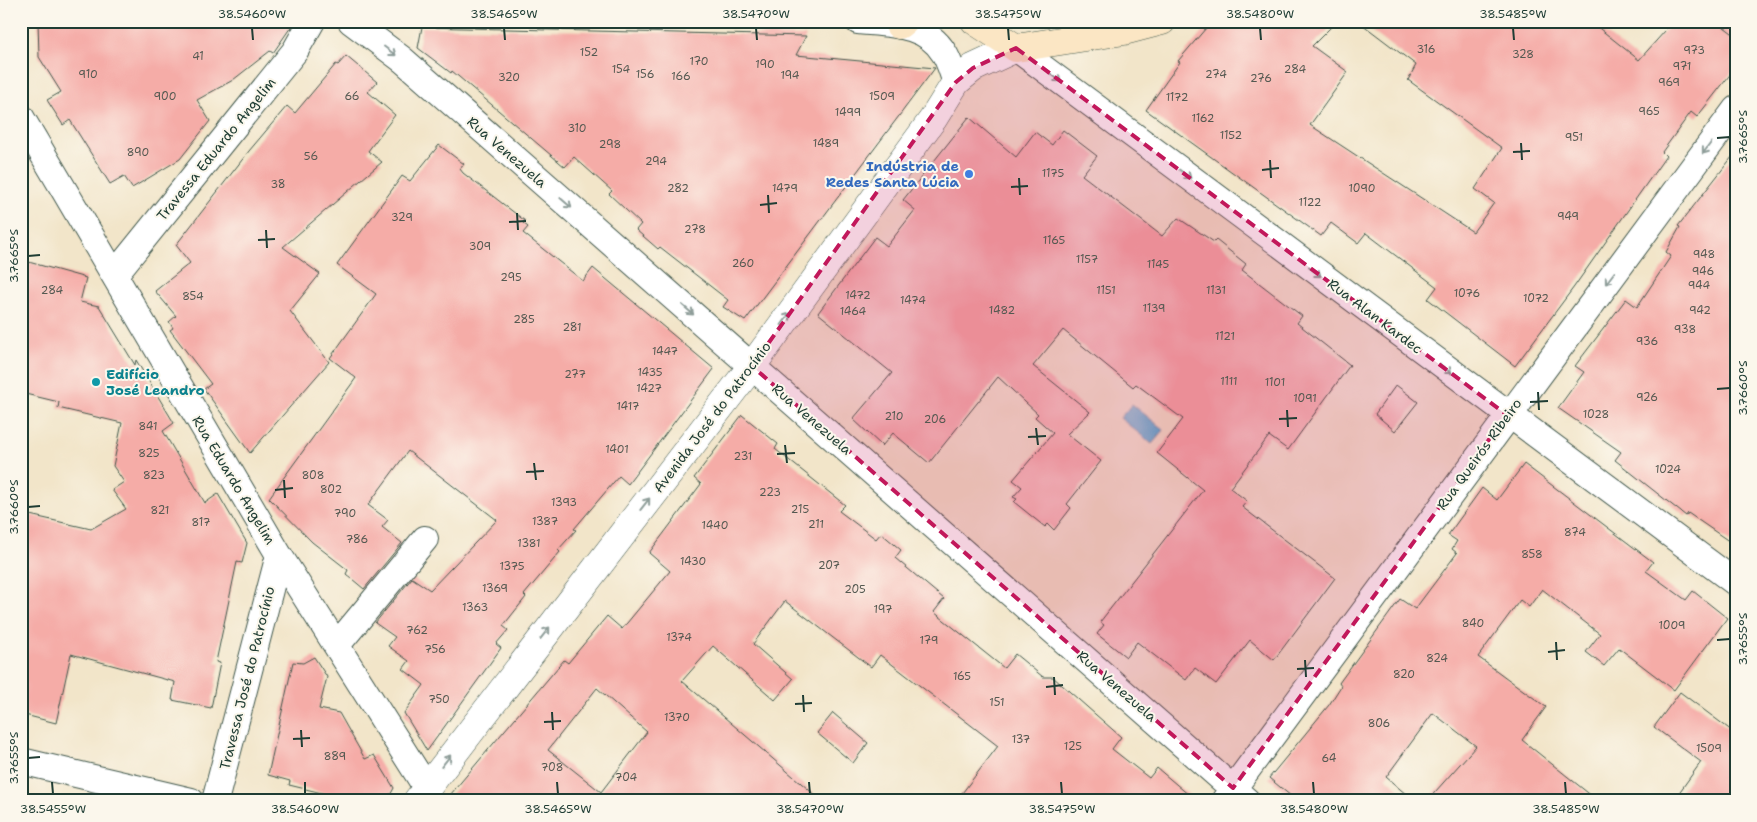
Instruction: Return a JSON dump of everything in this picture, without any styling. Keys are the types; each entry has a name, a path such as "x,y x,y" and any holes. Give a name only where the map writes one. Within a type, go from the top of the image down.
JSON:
{"main road":[{"path":"975,21 1016,48 1124,31 1162,21"}],"street":[{"name":"Travessa Eduardo Angelim","path":"115,274 295,51 312,21"},
{"name":"Rua Venezuela","path":"351,21 403,60 752,366 1234,796"},
{"path":"858,21 902,23 919,30 935,41 945,54 956,82"},
{"name":"Avenida José do Patrocínio","path":"422,794 752,366 933,119 956,82 973,68 1016,48"},
{"name":"Rua Alan Kardec","path":"1016,48 1736,583"},
{"name":"Rua Queirós Ribeiro","path":"1234,796 1508,415 1736,108"},
{"name":"Rua Eduardo Angelim","path":"21,117 279,555 337,645 422,794"},
{"path":"337,645 425,539"},
{"name":"Travessa José do Patrocínio","path":"215,801 279,555"},
{"path":"21,762 191,801"}],"highlighted area":[{"path":"1016,48 1507,415 1233,788 752,366 956,82 973,68"}],"water":[{"path":"1132,404 1164,430 1152,444 1120,418"}],"building":[{"path":"38,21 295,21 273,53 270,51 233,80 197,100 210,121 180,159 132,188 124,176 110,184 70,120 63,125 47,100 61,92 39,57"},
{"path":"1212,21 1337,21 1312,46 1348,72 1310,125 1473,232 1494,203 1475,189 1502,148 1408,80 1416,65 1358,21 1590,21 1639,60 1674,21 1716,21 1736,36 1736,67 1697,117 1691,112 1662,152 1666,156 1574,287 1515,366 1428,299 1437,287 1366,233 1358,243 1331,223 1321,236 1146,110 1180,62 1178,61"},
{"path":"422,27 806,36 796,55 935,68 745,321 723,307 728,300 660,247 658,249 636,230 641,224 609,194 612,191 574,157 565,167 452,71 451,73 418,48"},
{"path":"346,56 377,82 368,92 395,115 368,151 382,162 283,247 320,274 290,311 329,362 250,453 204,389 211,384 170,330 173,328 169,322 176,316 155,291 190,263 176,245 249,151 287,106 295,113 336,64 338,65"},
{"path":"969,117 1016,157 1035,132 1052,145 1063,130 1097,156 1082,175 1162,236 1178,218 1214,242 1216,240 1246,264 1242,270 1302,316 1297,323 1350,365 1288,450 1269,436 1230,488 1247,501 1242,507 1335,578 1274,660 1250,640 1216,684 1195,668 1186,680 1137,642 1126,657 1097,634 1104,625 1100,622 1203,490 1157,453 1183,419 1136,384 1133,387 1063,330 1033,366 1090,412 1067,434 1101,461 1067,504 1071,508 1054,530 1048,524 1045,527 1014,502 1017,499 1013,497 1022,487 1013,480 1053,433 1035,417 1038,414 998,377 929,463 893,433 882,446 853,419 892,373 818,313 875,237 887,246 915,210 903,200"},
{"path":"439,145 464,164 460,169 463,173 525,221 523,223 528,227 523,233 583,281 593,268 714,369 628,484 619,476 574,529 576,530 558,550 560,552 524,595 526,597 503,626 508,630 496,644 501,648 427,751 404,713 424,685 403,669 409,661 388,646 395,637 375,623 412,578 430,590 497,520 408,451 368,505 388,520 382,527 402,543 364,589 346,574 348,570 312,542 269,498 356,378 330,358 376,294 337,265 402,176 410,181"},
{"path":"1736,152 1736,546 1688,513 1686,516 1615,460 1621,452 1558,408 1584,372 1575,366 1626,299 1637,307 1671,256 1666,252 1680,227 1678,226"},
{"path":"25,261 86,278 80,302 99,306 135,365 136,360 174,423 163,431 205,503 218,494 247,543 242,563 237,562 216,662 220,663 211,708 172,700 175,682 71,654 56,723 21,714 21,513 91,529 126,509 112,490 124,482 113,466 122,423 58,408 59,402 21,393 21,275"},
{"path":"1396,385 1418,402 1395,431 1375,414"},
{"path":"742,415 778,444 775,449 845,505 839,511 876,539 881,533 901,550 895,558 944,599 934,612 1004,668 1015,654 1043,677 1053,677 1121,737 1112,749 1149,778 1157,768 1196,801 956,801 998,746 880,655 871,667 785,601 753,644 793,679 775,700 713,646 682,681 822,801 445,801 564,660 568,663 607,616 622,629 670,571 649,553 701,484 694,478","holes":["597,688 647,732 601,792 548,750"]},
{"path":"1524,464 1653,562 1646,571 1686,600 1693,591 1727,618 1674,690 1619,648 1604,666 1586,652 1600,634 1542,589 1529,607 1520,600 1478,657 1546,707 1522,740 1598,801 1427,801 1476,746 1433,713 1386,777 1414,801 1297,801 1269,778 1329,705 1341,686 1339,683 1400,599 1415,609 1457,553 1452,549 1457,541 1448,535 1482,488 1497,500"},
{"path":"314,657 327,677 319,709 339,713 365,759 374,755 394,788 387,801 355,801 289,785 290,781 268,775 293,662 303,663"},
{"path":"1680,692 1736,734 1736,801 1673,801 1701,762 1654,727"},
{"path":"833,713 868,743 853,763 817,733"}],"place":[{"name":"Indústria de Redes Santa Lúcia","path":"969,174"},
{"name":"Edifício José Leandro","path":"96,382"}]}
